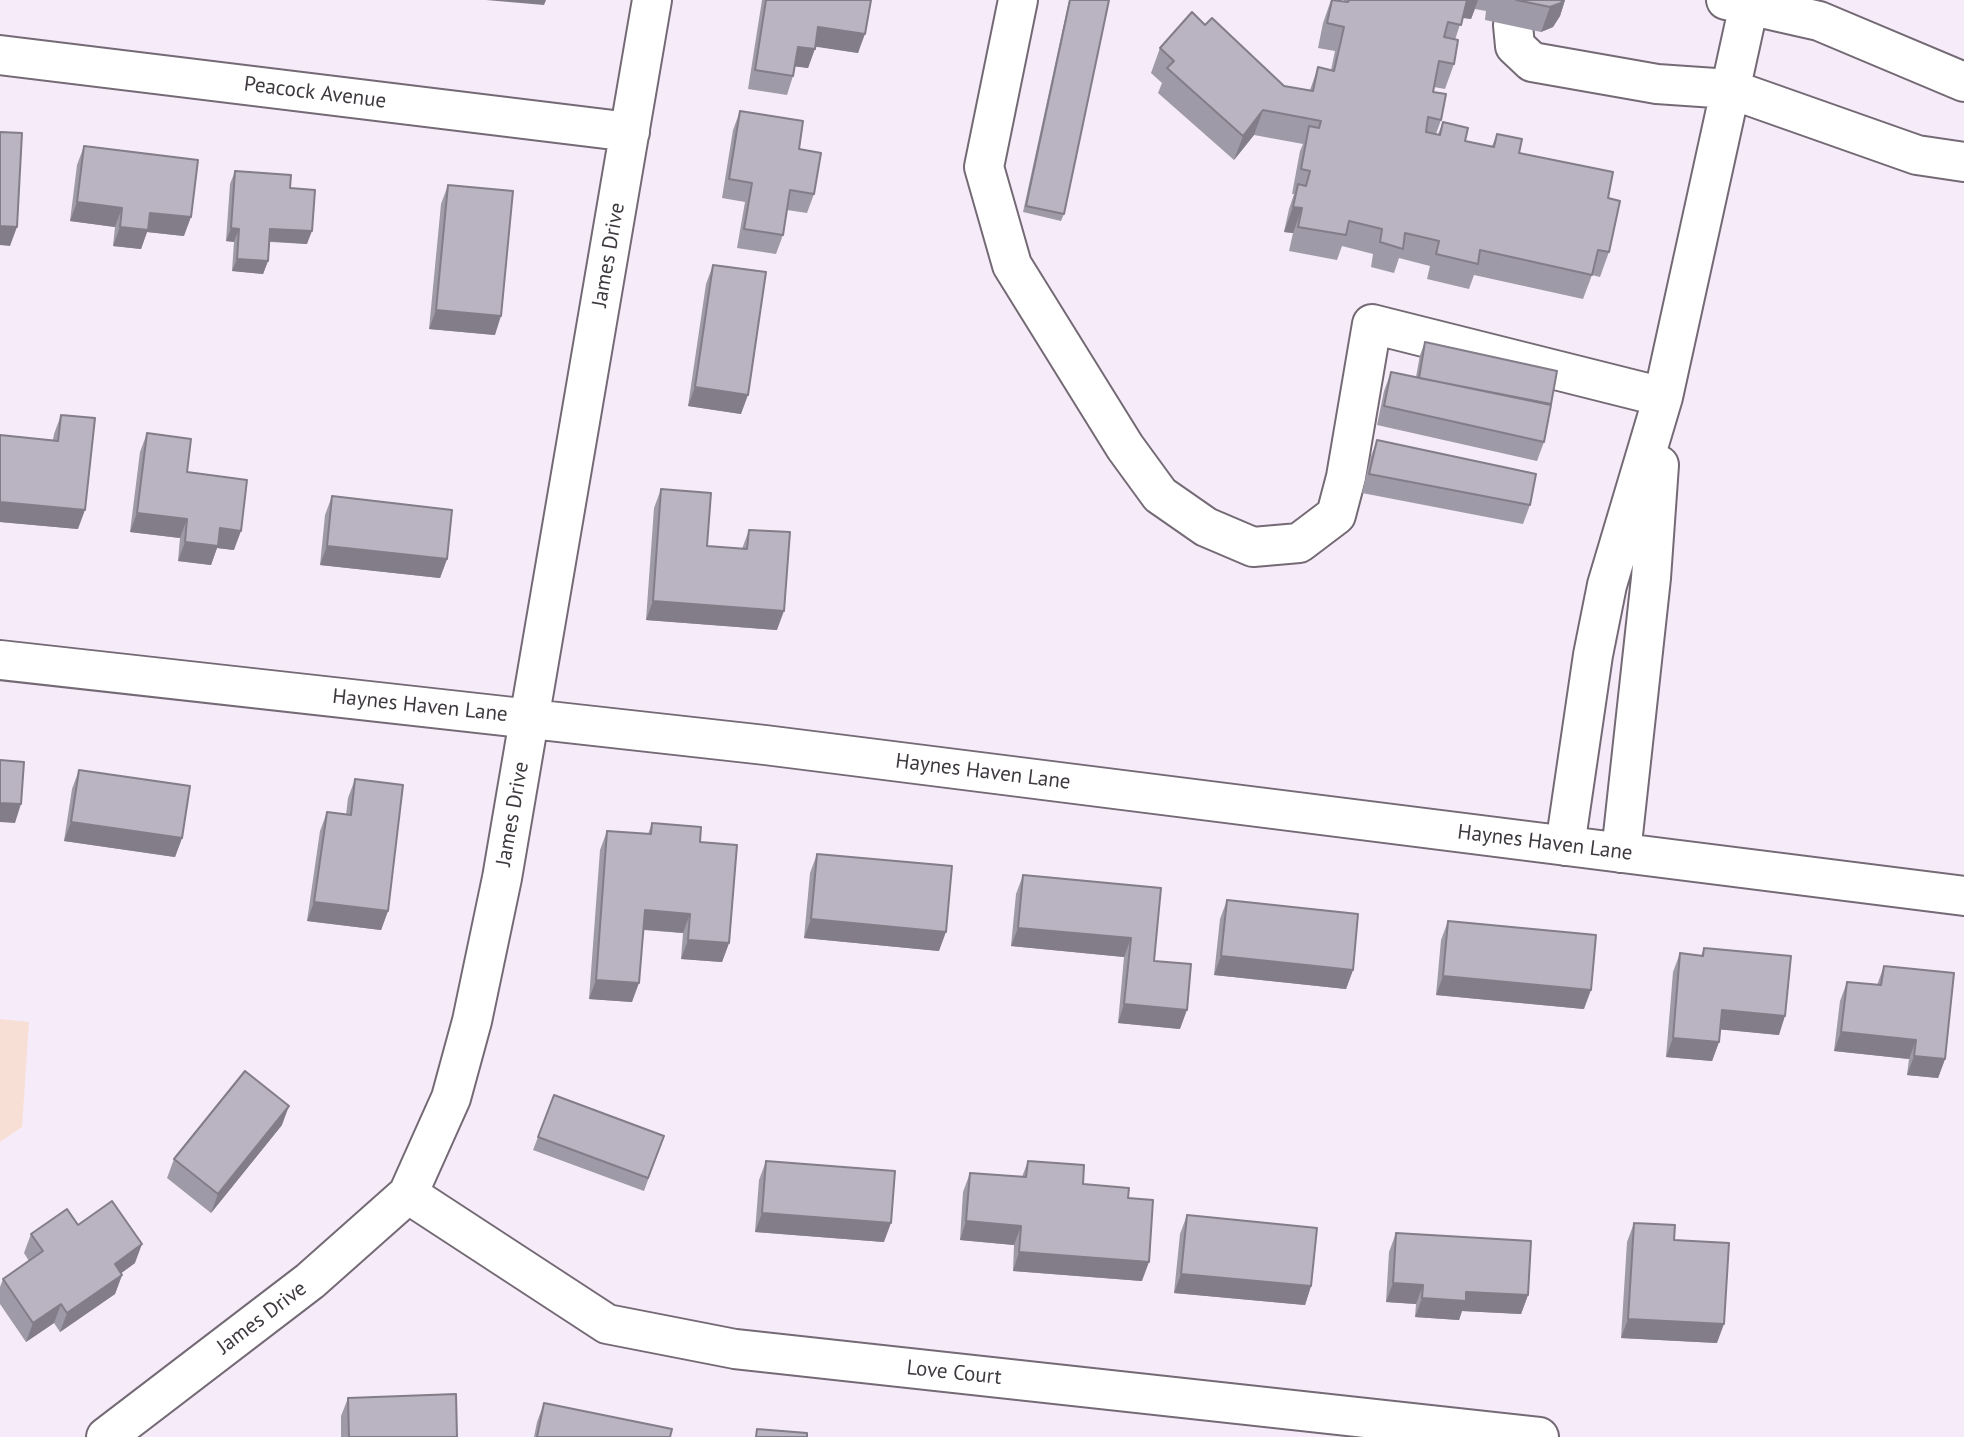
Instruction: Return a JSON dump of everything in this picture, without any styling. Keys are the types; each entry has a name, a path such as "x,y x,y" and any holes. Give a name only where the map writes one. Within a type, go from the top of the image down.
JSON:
{"street":[{"name":"James Drive","path":"106,1437 310,1281 408,1194 452,1098 472,1021 502,878 652,0"},
{"path":"1018,0 984,167 1012,265 1160,495 1206,527 1254,547 1299,543 1336,515 1346,477 1372,324 1663,397"},
{"path":"1565,846 1593,655 1607,585 1663,397 1730,89 1741,2 1819,22 1964,82"},
{"path":"1513,25 1515,46 1532,62 1657,84 1730,89 1917,155 1964,162"},
{"name":"Peacock Avenue","path":"0,55 630,132"},
{"path":"1621,853 1651,578 1663,397"},
{"name":"Haynes Haven Lane","path":"0,660 529,718 1964,896"},
{"name":"Love Court","path":"408,1194 607,1324 736,1349 1539,1437"}],"shaded area":[{"path":"0,1019 29,1022 22,1127 0,1142"}],"building":[{"path":"766,0 871,0 865,34 818,27 815,49 798,47 793,76 755,70"},
{"path":"1070,0 1109,0 1064,214 1026,206"},
{"path":"1332,0 1467,0 1461,25 1448,22 1444,37 1458,40 1454,64 1439,61 1433,92 1446,94 1441,120 1428,117 1426,132 1440,135 1443,122 1468,128 1465,141 1494,147 1497,134 1522,139 1519,153 1613,172 1608,198 1620,201 1609,252 1598,250 1592,275 1480,250 1478,264 1436,254 1439,241 1405,233 1403,249 1380,242 1382,229 1349,221 1346,235 1298,227 1302,208 1293,207 1298,184 1306,186 1310,171 1301,169 1309,126 1319,128 1321,121 1263,110 1243,136 1167,68 1174,61 1160,48 1192,12 1205,25 1212,18 1284,86 1313,91 1318,67 1334,71 1344,27 1327,23"},
{"path":"1516,0 1563,0 1550,7"},
{"path":"740,111 803,121 799,149 821,153 814,194 790,190 783,235 744,229 752,183 729,179"},
{"path":"0,132 22,133 17,227 0,226"},
{"path":"84,146 198,160 191,217 150,213 148,230 120,227 122,208 77,202"},
{"path":"235,171 291,175 290,188 315,190 312,231 270,229 268,261 237,259 239,229 231,228"},
{"path":"448,185 513,191 501,316 436,310"},
{"path":"713,265 766,272 748,395 695,387"},
{"path":"1425,342 1557,371 1551,404 1419,378"},
{"path":"1391,372 1551,405 1544,442 1384,406"},
{"path":"61,415 95,418 85,510 0,502 0,435 58,441"},
{"path":"147,433 191,439 187,472 247,480 241,531 220,528 218,546 185,542 187,519 137,513"},
{"path":"1377,440 1536,474 1530,505 1369,474"},
{"path":"661,489 711,493 707,546 747,549 749,530 790,532 784,611 653,601"},
{"path":"332,496 452,510 447,559 327,546"},
{"path":"0,760 24,762 21,804 0,803"},
{"path":"79,770 190,786 182,838 71,822"},
{"path":"355,779 403,785 388,911 314,902 327,812 351,815"},
{"path":"652,823 701,827 700,842 737,845 729,943 688,940 690,914 645,910 639,983 596,980 607,831 651,834"},
{"path":"817,854 952,866 946,932 811,919"},
{"path":"1023,875 1161,888 1154,961 1191,964 1187,1010 1124,1004 1131,938 1018,928"},
{"path":"1227,900 1358,914 1353,970 1221,956"},
{"path":"1448,921 1596,935 1591,990 1443,976"},
{"path":"1704,948 1791,956 1785,1016 1722,1010 1719,1042 1673,1038 1680,953 1703,956"},
{"path":"1884,966 1954,973 1945,1059 1914,1056 1916,1040 1841,1032 1847,982 1881,985"},
{"path":"245,1071 289,1106 218,1194 174,1159"},
{"path":"554,1095 664,1136 648,1178 538,1137"},
{"path":"766,1161 895,1171 891,1223 762,1213"},
{"path":"1028,1161 1084,1165 1083,1184 1129,1188 1128,1198 1153,1200 1149,1262 1019,1252 1021,1226 966,1221 970,1173 1026,1177"},
{"path":"112,1201 142,1244 115,1264 122,1275 67,1313 61,1304 33,1323 3,1279 43,1251 31,1234 67,1209 78,1225"},
{"path":"1187,1215 1317,1228 1311,1286 1181,1274"},
{"path":"1634,1223 1675,1225 1674,1240 1729,1243 1724,1324 1628,1319"},
{"path":"1396,1233 1531,1241 1528,1295 1466,1292 1466,1301 1422,1298 1423,1285 1393,1283"},
{"path":"456,1394 457,1437 349,1437 348,1398"},
{"path":"544,1403 672,1429 670,1437 537,1437"},
{"path":"757,1429 807,1433 807,1437 756,1437"}]}
